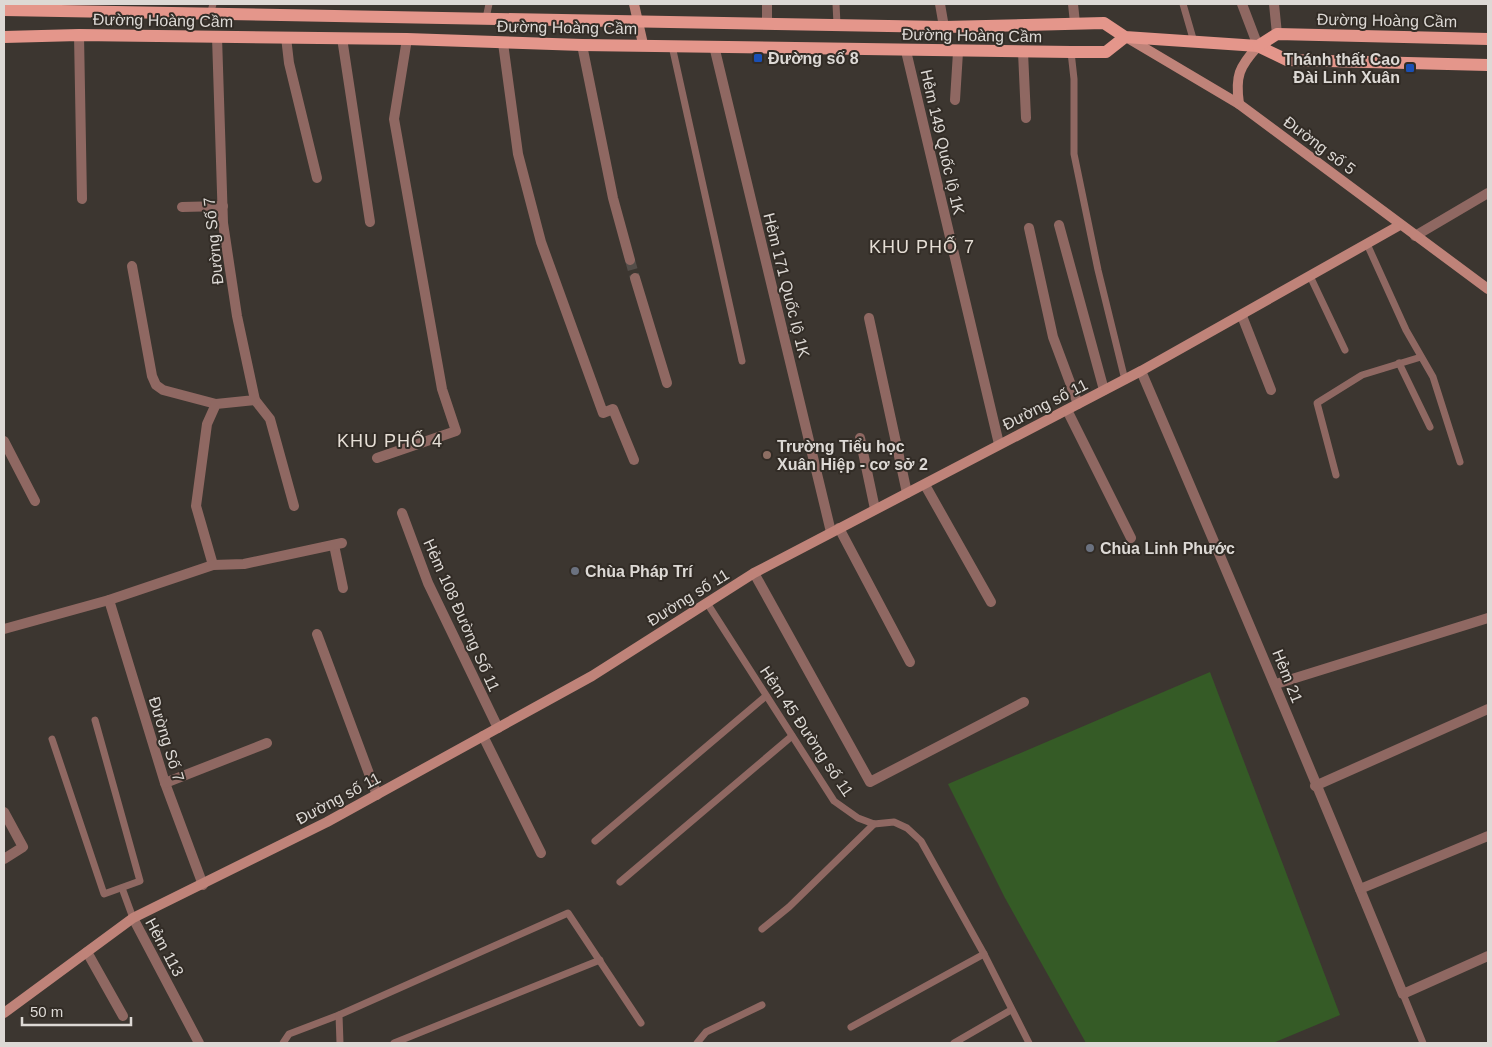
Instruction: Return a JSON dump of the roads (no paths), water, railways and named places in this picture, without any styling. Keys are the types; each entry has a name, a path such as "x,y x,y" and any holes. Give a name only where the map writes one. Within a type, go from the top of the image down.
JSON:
{"main road":[{"path":"634,4 644,44"},
{"name":"Đường Hoàng Cầm","path":"4,10 212,9 639,22 944,27 1104,23 1125,37 1258,46 1286,60 1488,64"},
{"name":"Đường Hoàng Cầm","path":"1276,34 1488,39"},
{"path":"1239,104 1237,87 1239,71 1258,46 1276,34"},
{"name":"Đường Hoàng Cầm","path":"4,37 79,35 286,37 407,39 503,44 644,44 958,52 1106,52 1125,37"},
{"name":"Đường số 5","path":"1125,37 1239,104 1488,289"},
{"name":"Đường số 11","path":"4,1013 133,918 202,885 377,795 592,676 754,573 1125,380 1242,316 1400,224"}],"street":[{"path":"766,24 767,4"},
{"path":"940,4 944,27"},
{"path":"1073,4 1075,23"},
{"path":"1242,4 1258,46"},
{"path":"1274,4 1276,34"},
{"path":"79,35 82,199"},
{"name":"Đường Số 7","path":"217,37 223,206 237,316 255,400"},
{"path":"286,37 289,63 317,178"},
{"path":"342,38 370,222"},
{"path":"377,458 456,431 442,389 394,119 407,39"},
{"path":"503,44 518,154 541,242 603,413 613,409 634,460"},
{"path":"582,45 613,198 630,260"},
{"name":"Hẻm 171 Quốc lộ 1K","path":"714,46 835,530 910,662"},
{"name":"Hẻm 149 Quốc lộ 1K","path":"906,51 999,444"},
{"path":"955,100 958,52"},
{"path":"1023,52 1026,118"},
{"path":"1416,236 1488,193"},
{"path":"182,207 223,206"},
{"path":"1059,225 1104,390"},
{"path":"1029,228 1053,337 1078,404"},
{"path":"132,266 152,376 156,385 163,390 216,404 255,400 270,419 294,506"},
{"path":"635,278 667,383"},
{"path":"1242,316 1271,390"},
{"path":"869,318 907,493"},
{"name":"Hẻm 21","path":"1141,371 1276,684 1315,786 1403,994"},
{"path":"212,565 196,506 208,424 216,404"},
{"path":"1067,410 1131,538"},
{"path":"860,438 875,509"},
{"path":"4,441 35,501"},
{"path":"925,485 992,602"},
{"name":"Hẻm 108 Đường Số 11","path":"402,513 428,583 498,728"},
{"path":"4,629 109,600 212,565 244,564 338,544 343,588"},
{"path":"754,573 870,782 1024,702"},
{"name":"Đường Số 7","path":"109,600 165,783 202,885"},
{"path":"1276,684 1488,618"},
{"path":"317,634 377,795"},
{"path":"1315,786 1488,708"},
{"path":"483,736 541,853"},
{"path":"165,783 267,743"},
{"path":"4,812 24,847 4,859"},
{"path":"1360,889 1488,836"},
{"name":"Hẻm 113","path":"133,918 196,1042"},
{"path":"86,952 123,1016"},
{"path":"1403,994 1488,956"}],"lane":[{"path":"486,18 489,4"},
{"path":"836,4 837,24"},
{"path":"1183,4 1194,42"},
{"path":"672,46 742,361"},
{"path":"1071,52 1074,79 1074,154 1098,270 1125,380"},
{"path":"1367,244 1406,330 1433,377 1460,462"},
{"path":"1310,276 1345,350"},
{"path":"1336,475 1317,403 1362,374 1421,357"},
{"path":"1399,363 1430,427"},
{"name":"Hẻm 45 Đường số 11","path":"707,603 834,801 845,811 874,824 894,822 907,828 920,841 984,954 1029,1043"},
{"path":"596,842 766,696"},
{"path":"52,739 104,894 140,881 95,720"},
{"path":"620,882 792,736"},
{"path":"762,929 789,907 874,824"},
{"path":"122,888 133,918"},
{"path":"283,1043 289,1034 338,1015 568,913 641,1023"},
{"path":"851,1027 984,954"},
{"path":"394,1043 600,960"},
{"path":"1403,994 1423,1043"},
{"path":"697,1043 706,1032 762,1005"},
{"path":"954,1043 1011,1010"},
{"path":"338,1015 340,1043"}],"tunnel":[{"path":"630,260 635,278"}],"place":[{"name":"Đường số 8","path":"758,58"},
{"name":"Thánh thất Cao Đài Linh Xuân","path":"1410,68"},
{"name":"Trường Tiểu học Xuân Hiệp - cơ sở 2","path":"767,455"},
{"name":"Chùa Linh Phước","path":"1090,548"},
{"name":"Chùa Pháp Trí","path":"575,571"}],"district":[{"name":"KHU PHỐ 7","path":"922,247"},
{"name":"KHU PHỐ 4","path":"390,441"}]}
